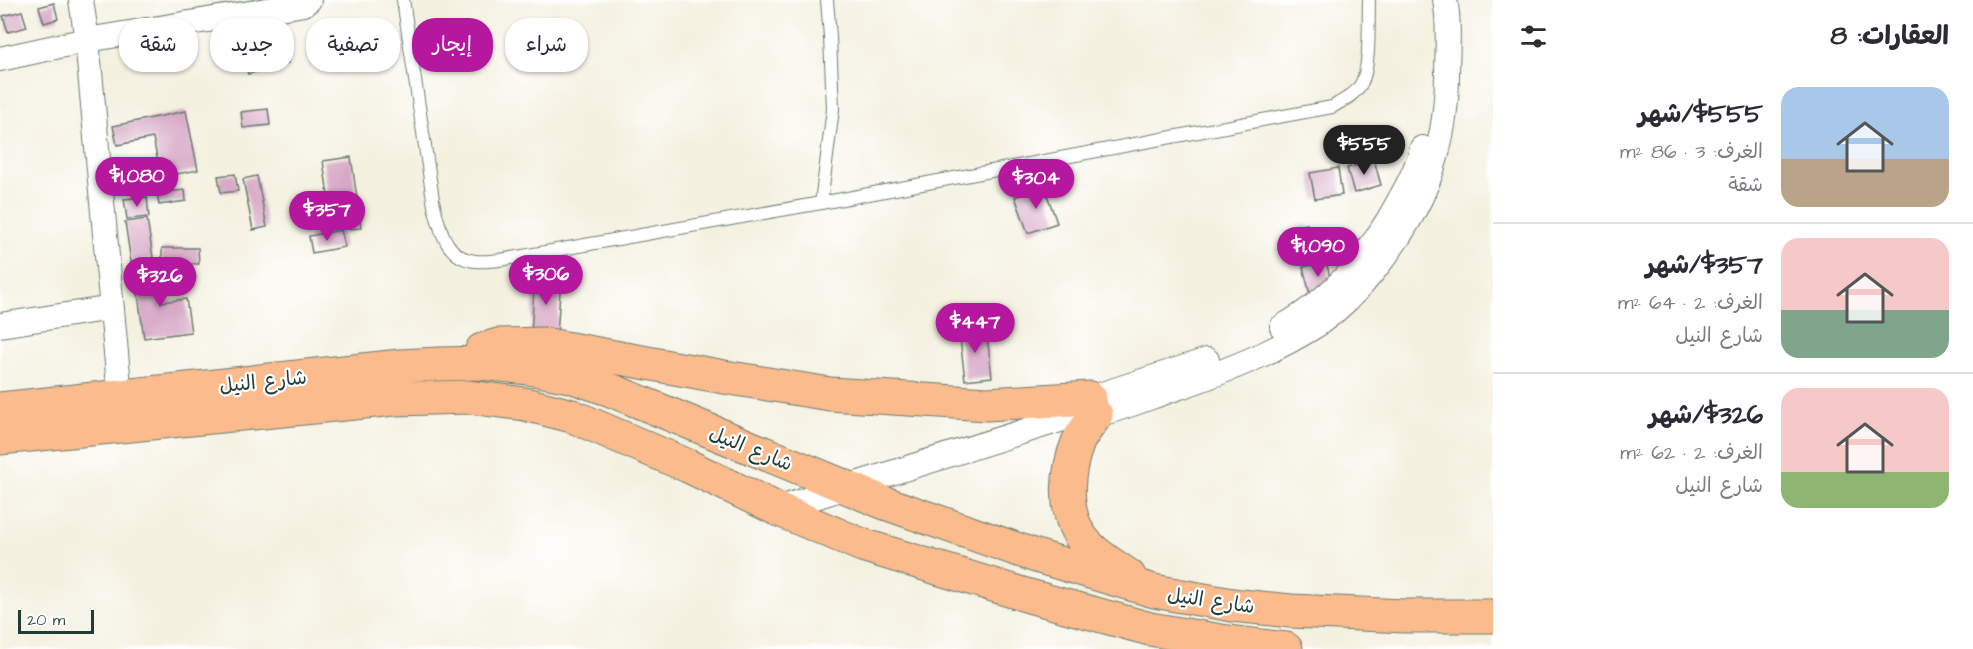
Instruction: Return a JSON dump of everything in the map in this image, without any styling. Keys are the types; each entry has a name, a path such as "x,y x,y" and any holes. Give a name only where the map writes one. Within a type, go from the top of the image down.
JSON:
{"main road":[{"path":"440,364 498,345 543,344 830,394 987,405 1093,406 1078,441 1068,475 1070,510 1079,534 1100,556 1154,591"},
{"name":"شارع النيل","path":"0,409 400,366 480,363 529,368 570,376 610,390 885,502 1036,556 1154,591 1232,605 1291,611 1405,616 1493,616"},
{"name":"شارع النيل","path":"0,438 395,399 469,397 525,404 572,416 862,545 1029,596 1150,629 1286,649"}],"street":[{"path":"81,0 87,40 120,396"},
{"path":"0,59 87,40 304,4 309,0"},
{"path":"777,509 1064,419 1224,355 1261,338 1310,310 1362,261 1382,233 1411,179 1421,153 1431,93 1434,15 1437,0"},
{"path":"1093,406 1233,369 1269,352 1319,323 1357,292 1395,244 1414,213 1425,190 1434,162 1443,128 1446,93 1448,14 1444,0"},
{"path":"0,325 112,308"}],"lane":[{"path":"404,0 434,206 443,239 455,253 473,261 500,260 821,203 1332,107 1351,96 1361,84 1366,65 1369,0"},
{"path":"821,203 833,110 827,0"}],"building":[{"path":"54,3 58,19 44,23 39,7"},
{"path":"22,11 27,27 8,32 3,16"},
{"path":"268,109 270,125 243,128 241,112"},
{"path":"186,111 198,170 161,177 153,138 117,145 113,126"},
{"path":"351,157 357,198 329,202 323,161"},
{"path":"1374,160 1381,185 1354,193 1347,168"},
{"path":"1338,168 1342,195 1315,199 1310,173"},
{"path":"235,174 238,191 221,193 218,176"},
{"path":"257,176 267,227 253,230 243,179"},
{"path":"1044,186 1057,223 1028,233 1015,197"},
{"path":"185,190 186,201 159,205 157,193"},
{"path":"147,197 149,217 127,219 124,199"},
{"path":"357,201 361,228 346,229 343,203"},
{"path":"147,219 153,258 131,262 125,222"},
{"path":"1307,224 1312,244 1301,246 1297,226"},
{"path":"341,230 345,247 312,253 309,236"},
{"path":"162,248 198,248 199,264 162,263"},
{"path":"1326,262 1333,288 1310,294 1303,267"},
{"path":"158,269 162,302 186,299 191,332 144,338 135,272"},
{"path":"535,276 561,278 557,335 531,333"},
{"path":"986,327 992,377 965,380 959,330"}]}
